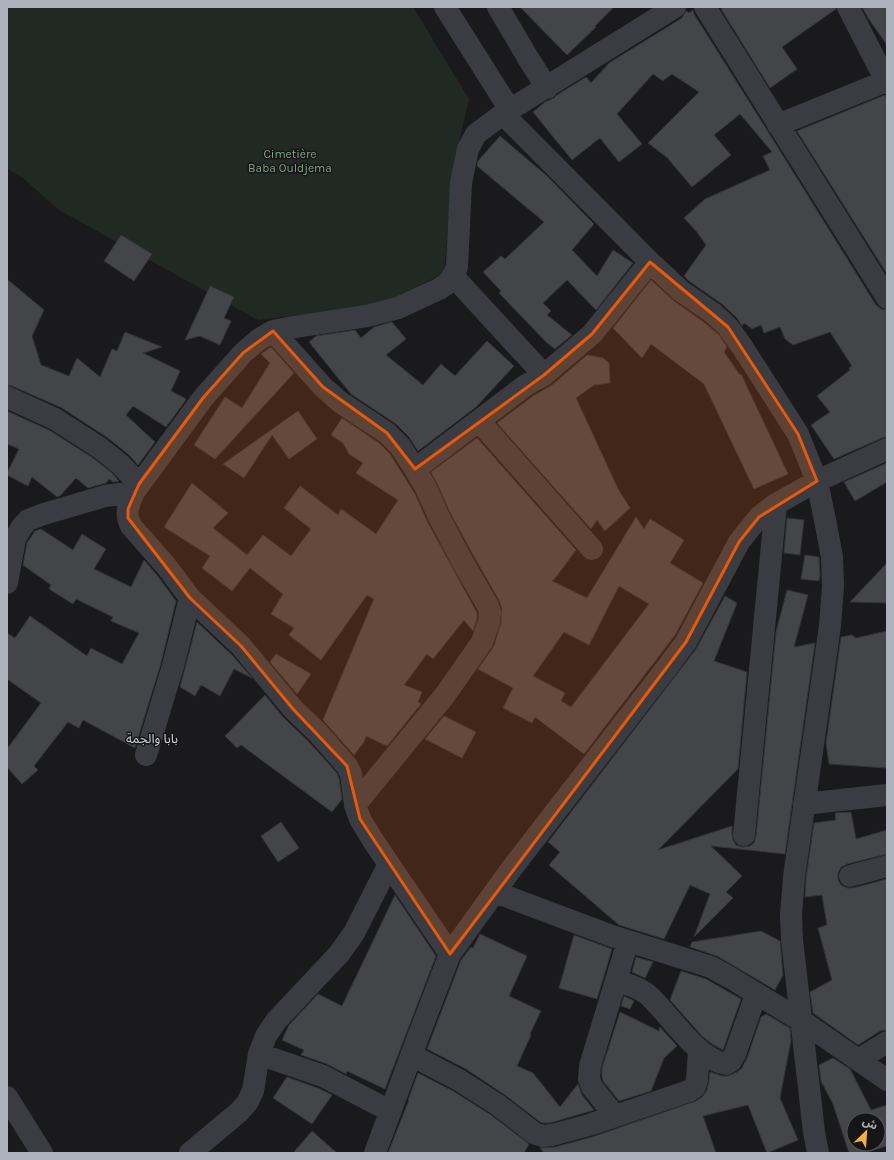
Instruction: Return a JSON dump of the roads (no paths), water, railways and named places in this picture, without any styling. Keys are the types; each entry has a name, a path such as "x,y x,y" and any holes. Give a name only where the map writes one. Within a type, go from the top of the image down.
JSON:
{"street":[{"path":"445,7 506,112 650,262 681,291 713,313 728,327 798,434 817,481 831,550 833,586 830,626 794,877 791,915 792,940 814,1132 818,1153"},
{"path":"498,7 547,88"},
{"path":"450,954 360,819 355,805 351,774 347,766 318,733 293,709 241,646 190,598 130,522 128,518 128,509 137,488 203,398 243,353 258,340 273,332 288,328 367,316 398,308 439,289 448,283 453,276 456,267 461,183 468,149 476,134 506,112 547,88 675,7"},
{"path":"705,7 887,298"},
{"path":"778,125 886,82 848,7"},
{"path":"415,469 526,385 544,375 592,334 650,262"},
{"path":"453,276 544,375"},
{"path":"273,332 328,392 340,402 387,433 400,446 426,488 457,552 490,612 490,622 482,642 445,695 355,805"},
{"path":"7,396 55,419 100,448 120,464 137,488"},
{"path":"479,421 592,549"},
{"path":"375,1153 450,954 495,892 686,642 739,542 759,517 776,504 817,481 887,449"},
{"path":"7,583 15,538 28,520 105,496 137,488"},
{"path":"744,835 776,504"},
{"path":"146,755 173,666 190,598"},
{"path":"804,804 887,794"},
{"path":"190,1153 239,1112 247,1103 253,1091 259,1054 266,1036 276,1020 339,954 354,933 389,864"},
{"path":"850,876 887,866"},
{"path":"495,892 628,941 711,967 802,1021 887,1080"},
{"path":"615,1116 592,1087 589,1079 590,1066 628,941"},
{"path":"616,980 637,988 646,994 661,1008 699,1050 710,1059 726,1064 731,1061 735,1054 756,994"},
{"path":"858,1060 887,1042"},
{"path":"411,1055 459,1080 498,1105 534,1132 543,1136 552,1136 689,1092 695,1087 697,1080 699,1050"},
{"path":"259,1054 323,1076 390,1111"},
{"path":"7,1097 42,1153"}],"district":[{"name":"بابا والجمة","path":"152,738"}],"park label":[{"name":"Cimetière Baba Ouldjema","path":"290,161"}]}
